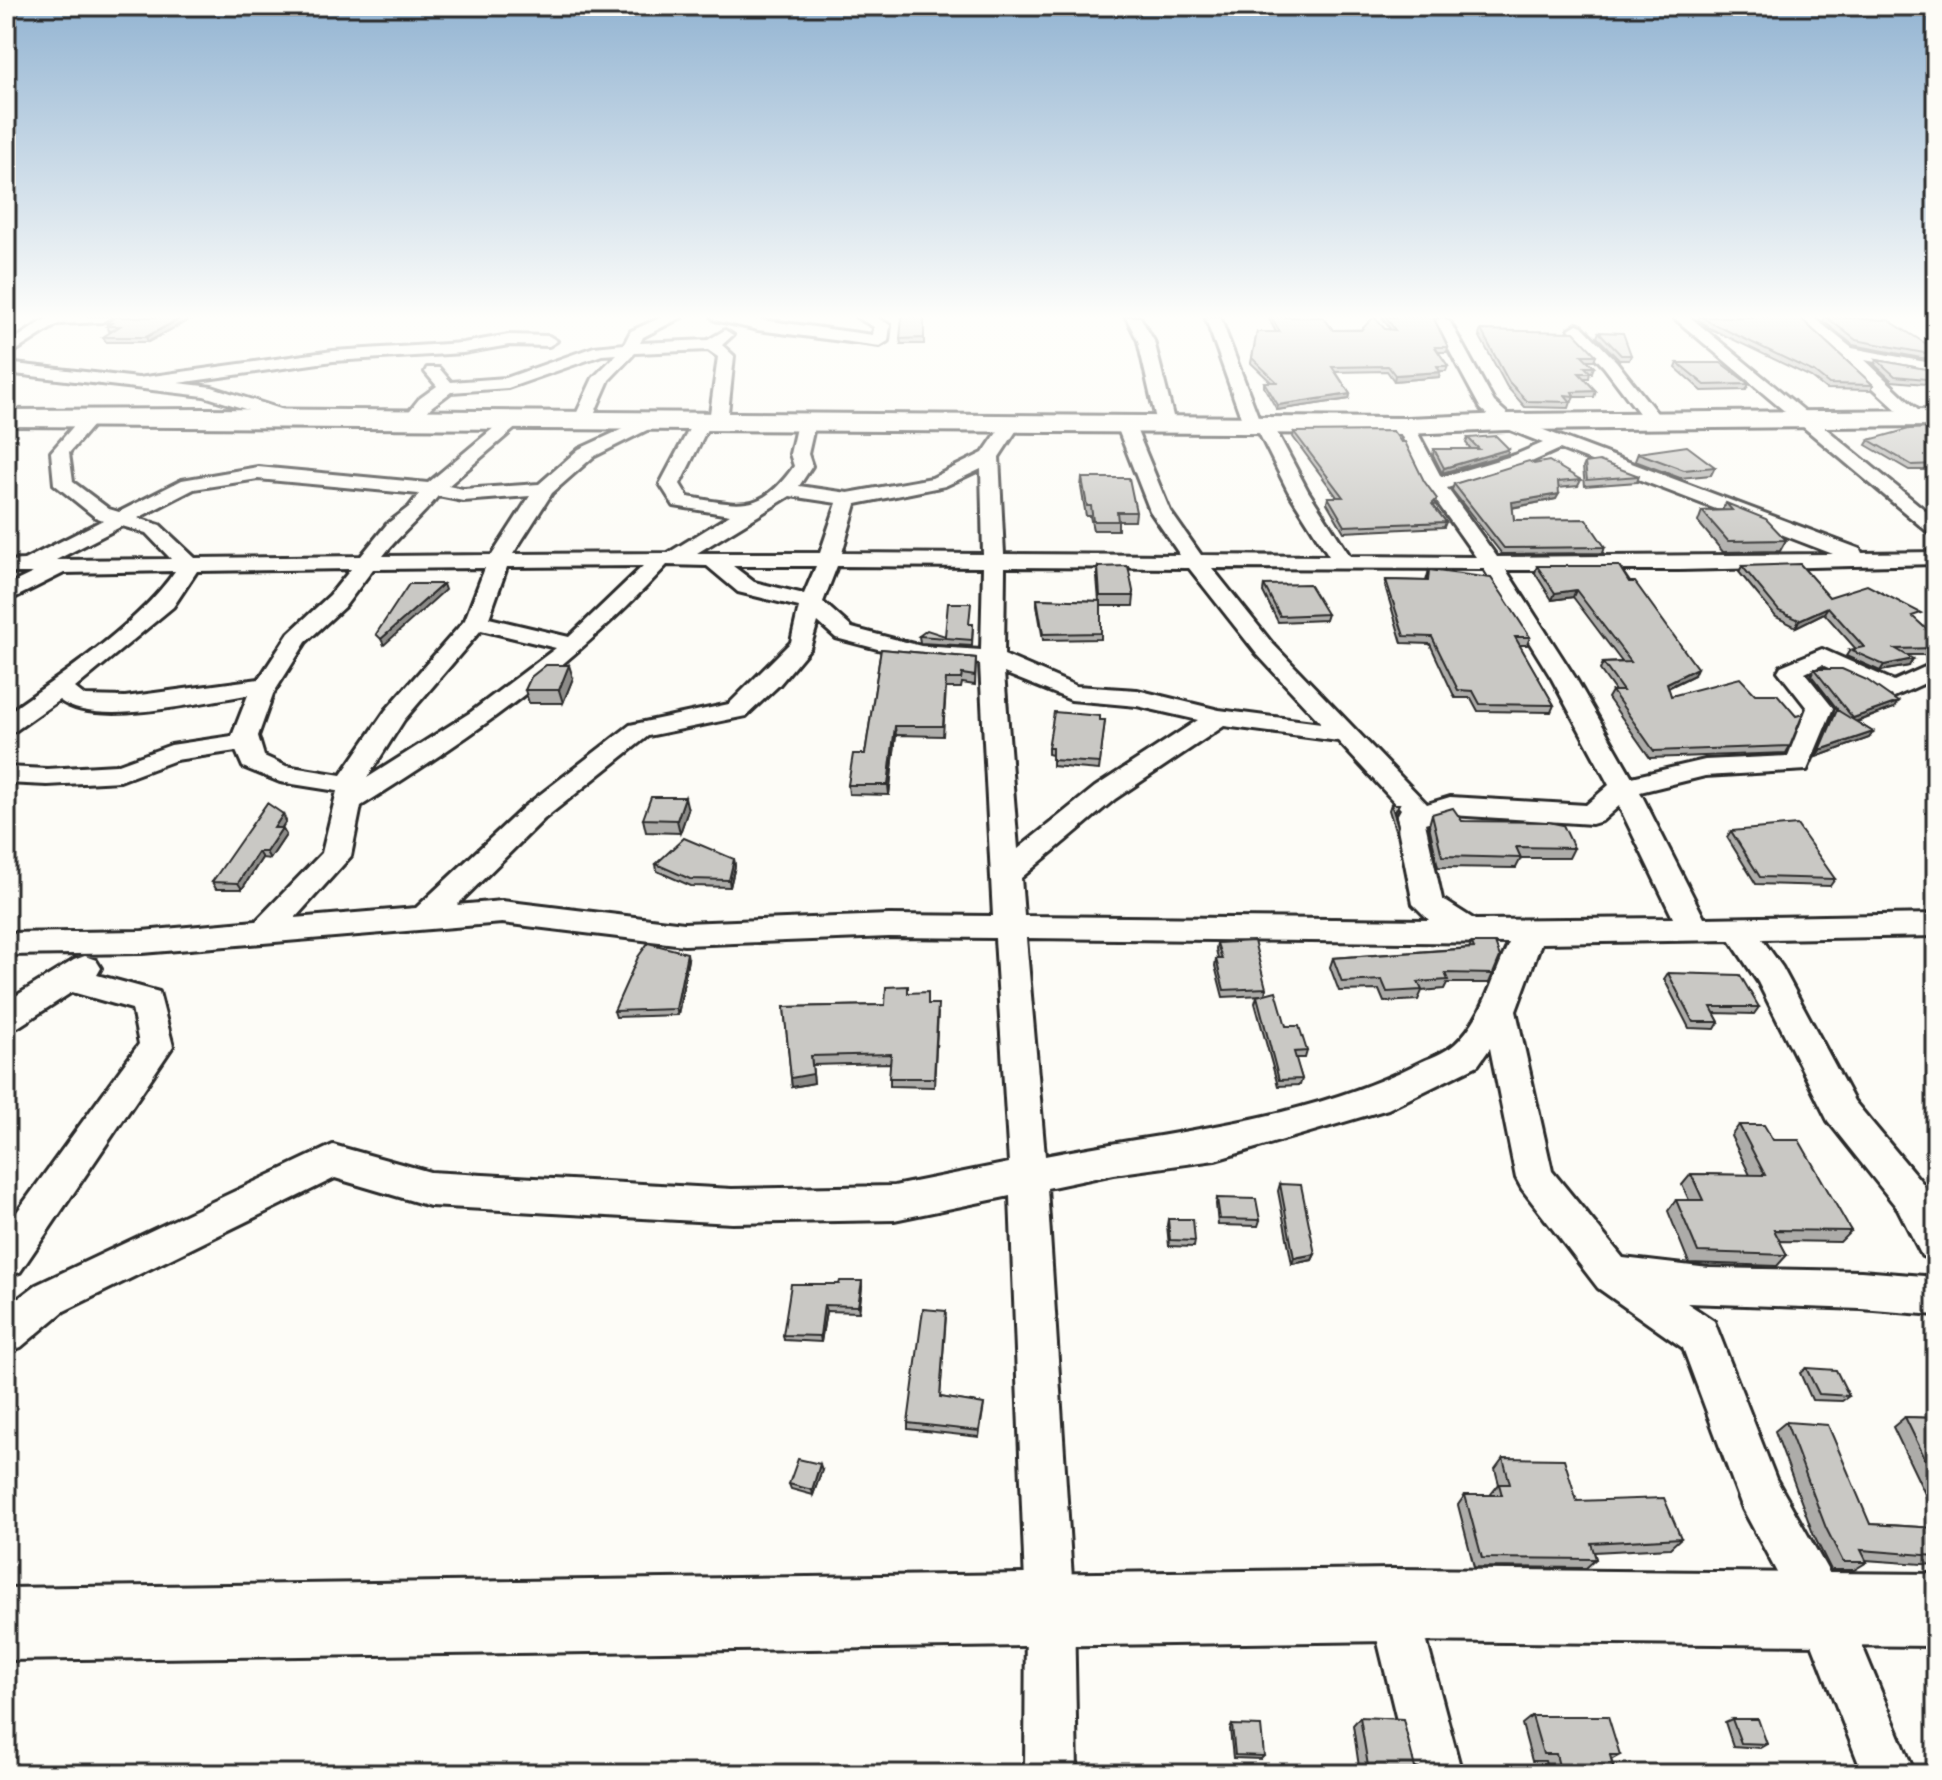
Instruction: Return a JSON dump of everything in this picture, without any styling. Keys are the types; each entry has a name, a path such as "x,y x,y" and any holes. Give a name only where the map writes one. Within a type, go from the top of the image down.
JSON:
{"main road":[{"path":"6,418 1406,426 1506,422 1926,418"},
{"path":"6,1624 1393,1605 1936,1610"}],"street":[{"path":"234,400 290,418"},
{"path":"412,419 429,400"},
{"path":"582,421 591,400"},
{"path":"715,400 709,422 670,484 681,502 748,512"},
{"path":"1160,400 1166,424"},
{"path":"1248,400 1257,423 1344,563"},
{"path":"1484,400 1506,422 1868,560"},
{"path":"1638,400 1654,421"},
{"path":"1779,400 1936,529"},
{"path":"1905,400 1926,418"},
{"path":"90,418 60,452 64,484 102,513 153,529 190,565"},
{"path":"514,420 433,489 416,511 394,528 338,600 297,638 266,685 245,736 252,761 280,774 351,793 438,748 601,621 666,559 787,490 803,466 799,454 806,423"},
{"path":"266,930 336,856 355,773 395,715 476,622 498,562 544,489 586,453 651,421"},
{"path":"1125,424 1160,511 1195,562 1264,648 1416,808 1410,818 1428,904 1468,931"},
{"path":"787,490 848,499 938,482 990,457 1011,425"},
{"path":"1406,426 1435,485 1491,563 1564,679 1624,787 1694,929"},
{"path":"1435,485 1522,459 1560,442"},
{"path":"990,457 994,561 991,658 1028,1176 1050,1610 1051,1774"},
{"path":"16,567 189,484 258,473 433,489 463,495 544,489"},
{"path":"426,917 534,813 639,730 703,715 737,711 770,680 802,643 811,603 829,560 848,499"},
{"path":"16,567 666,559 1679,564 1936,558"},
{"path":"712,559 746,587 811,603 844,633 920,653 991,658 1071,693 1137,698 1219,718 1344,734"},
{"path":"6,726 60,688 165,602 190,565"},
{"path":"6,595 63,566"},
{"path":"476,622 572,645"},
{"path":"1410,818 1450,806 1592,815 1624,787 1705,768 1798,764 1820,708 1790,671 1822,656 1894,690 1936,669"},
{"path":"60,688 79,703 125,705 266,685"},
{"path":"1005,875 1105,793 1219,718"},
{"path":"6,775 47,777 120,773 171,753 246,742"},
{"path":"6,944 124,942 502,912 684,934 889,926 1530,932 1936,925"},
{"path":"1738,928 1771,976 1841,1111 1911,1197 1936,1243"},
{"path":"6,1333 50,1298 333,1161 430,1189 732,1206 894,1203 1114,1158 1215,1144 1388,1095 1466,1055 1499,1011 1530,932"},
{"path":"6,1018 124,942"},
{"path":"6,1259 156,1046 147,1001 69,979"},
{"path":"1499,1011 1535,1178 1612,1275 1699,1335 1759,1493 1823,1609 1889,1774"},
{"path":"1612,1275 1709,1287 1861,1290 1936,1296"},
{"path":"1393,1605 1436,1774"}],"building":[{"path":"1275,400 1310,400 1278,405"},
{"path":"1569,400 1571,402 1527,401"},
{"path":"1936,428 1936,464 1912,465 1869,440 1909,429"},
{"path":"1393,431 1401,442 1405,442 1424,481 1437,499 1432,504 1446,522 1345,526 1328,497 1343,497 1294,432"},
{"path":"1496,436 1509,449 1444,468 1434,449 1479,449 1468,438"},
{"path":"1687,446 1715,467 1684,470 1638,453"},
{"path":"1529,461 1534,464 1549,461 1581,480 1558,482 1559,494 1512,502 1514,520 1586,519 1605,547 1504,548 1454,484"},
{"path":"1599,461 1639,476 1587,480 1585,463"},
{"path":"1082,478 1129,478 1136,512 1117,512 1118,521 1093,521"},
{"path":"1726,503 1766,519 1786,540 1728,541 1702,511 1732,510"},
{"path":"1800,564 1829,597 1867,585 1921,613 1912,616 1936,638 1936,648 1896,649 1913,659 1884,665 1850,650 1864,647 1828,607 1799,620 1779,611 1742,566"},
{"path":"1128,566 1134,596 1100,596 1098,567"},
{"path":"1537,566 1619,566 1629,582 1635,582 1697,668 1667,683 1671,696 1740,678 1755,694 1777,694 1796,716 1803,714 1790,746 1654,751 1612,691 1623,691 1603,663 1631,662 1576,590 1555,593"},
{"path":"1429,570 1491,578 1530,637 1515,637 1554,705 1480,704 1473,691 1458,690 1432,637 1404,636 1386,580 1428,581"},
{"path":"409,584 443,584 381,639 376,634"},
{"path":"1309,584 1327,614 1280,616 1264,585"},
{"path":"1037,599 1101,601 1101,633 1043,634"},
{"path":"948,603 971,603 969,624 973,624 972,640 919,636 927,630 945,636"},
{"path":"881,649 976,658 975,676 962,674 961,679 946,679 943,726 895,726 888,785 848,785 853,754 865,754"},
{"path":"546,665 569,665 559,690 525,690 531,677"},
{"path":"1814,669 1842,669 1867,680 1898,702 1853,718"},
{"path":"1837,710 1873,732 1820,750"},
{"path":"1054,712 1100,716 1100,720 1105,720 1100,763 1052,760 1052,748 1048,748"},
{"path":"651,797 685,797 677,820 643,819"},
{"path":"267,803 283,814 274,828 282,828 266,852 258,852 238,883 212,882"},
{"path":"1391,804 1399,804 1395,812 1398,826"},
{"path":"1453,808 1462,821 1548,822 1563,825 1574,848 1516,847 1521,858 1442,856 1432,814"},
{"path":"1797,825 1835,879 1760,877 1731,831"},
{"path":"684,838 734,859 729,880 690,879 656,864"},
{"path":"1254,941 1266,988 1224,990 1216,959 1222,959 1217,943"},
{"path":"648,943 687,953 676,1009 614,1011 638,957"},
{"path":"1472,943 1495,943 1500,957 1493,974 1445,973 1448,980 1418,982 1422,990 1387,992 1382,980 1342,982 1333,958 1474,948"},
{"path":"1668,973 1740,975 1759,1007 1711,1007 1719,1022 1693,1022"},
{"path":"908,986 908,993 928,992 928,1004 938,1004 934,1078 889,1078 891,1054 811,1056 813,1074 791,1078 784,1007 885,1005 886,987"},
{"path":"1276,991 1286,1026 1299,1026 1307,1051 1294,1052 1302,1079 1279,1080 1257,996"},
{"path":"1739,1125 1764,1125 1773,1140 1799,1140 1851,1231 1774,1230 1787,1255 1698,1252 1676,1200 1703,1200 1691,1174 1765,1175"},
{"path":"1280,1184 1301,1185 1315,1254 1294,1258"},
{"path":"1217,1198 1256,1199 1260,1220 1220,1219"},
{"path":"1168,1219 1193,1219 1195,1241 1170,1240"},
{"path":"840,1281 862,1281 858,1306 824,1305 820,1336 783,1335 791,1284 839,1284"},
{"path":"923,1309 946,1311 940,1397 984,1404 979,1431 908,1423"},
{"path":"1806,1368 1836,1370 1849,1396 1819,1394"},
{"path":"1905,1417 1936,1418 1936,1481"},
{"path":"1786,1422 1828,1425 1870,1524 1936,1528 1936,1556 1861,1550 1867,1562 1843,1562 1826,1528"},
{"path":"1503,1458 1564,1459 1577,1501 1664,1498 1681,1538 1591,1543 1596,1559 1482,1558 1465,1495 1502,1495 1499,1484 1510,1484"},
{"path":"798,1459 820,1464 812,1490 789,1484"},
{"path":"1532,1716 1608,1716 1620,1755 1610,1755 1615,1774 1561,1774 1556,1754 1543,1754"},
{"path":"1360,1717 1403,1719 1415,1768 1428,1770 1429,1774 1369,1772"},
{"path":"1732,1719 1758,1719 1767,1744 1741,1743"},
{"path":"1232,1725 1261,1726 1264,1756 1235,1755"}]}
